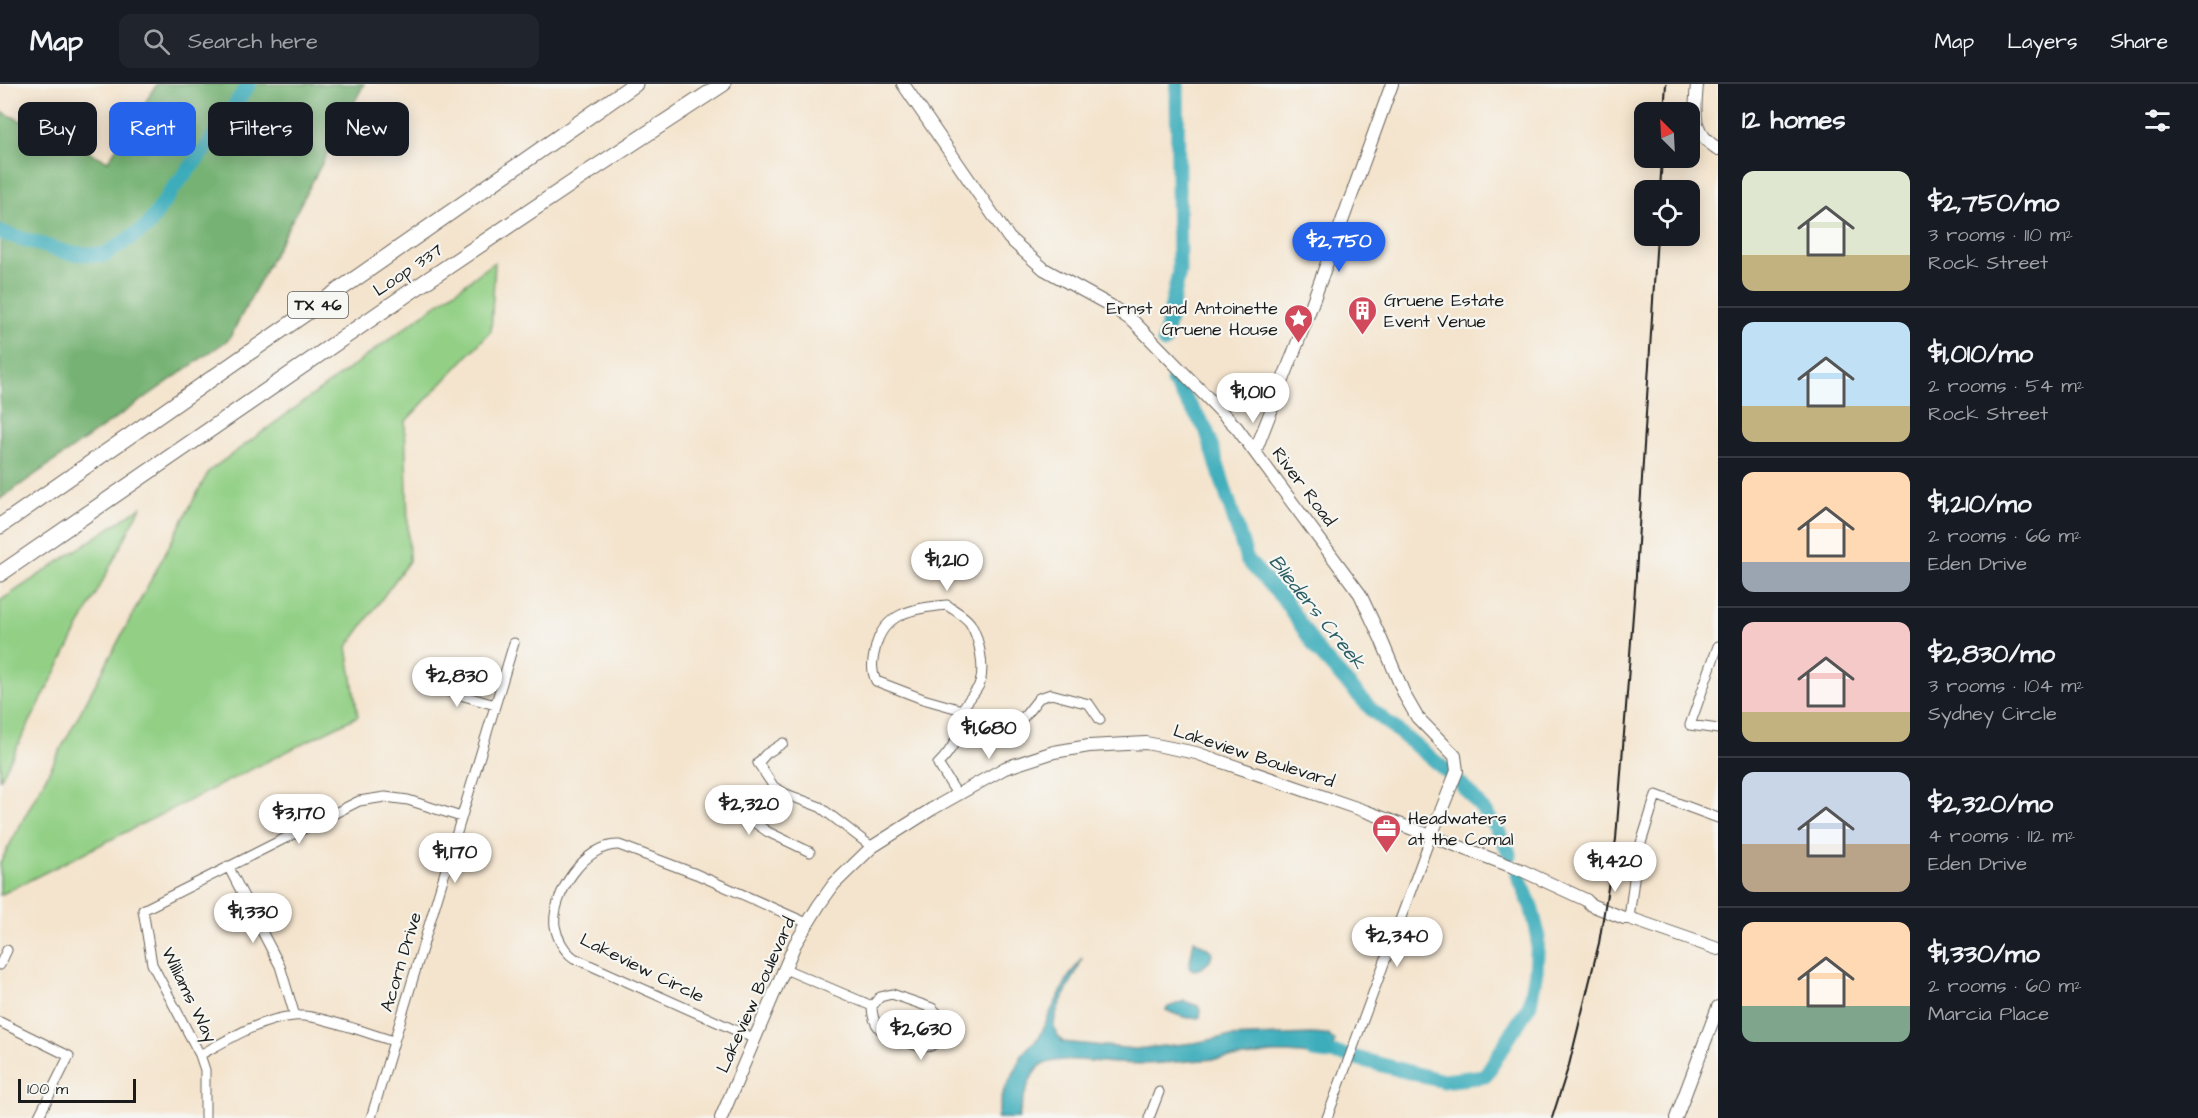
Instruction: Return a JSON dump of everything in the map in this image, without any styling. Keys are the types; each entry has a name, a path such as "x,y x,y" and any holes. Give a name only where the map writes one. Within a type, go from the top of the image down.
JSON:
{"main road":[{"name":"Loop 337","path":"0,526 635,84"},
{"name":"Loop 337","path":"0,574 416,288 723,84"}],"street":[{"name":"River Road","path":"903,84 1009,238 1044,269 1111,306 1134,322 1230,420 1360,594 1404,696 1417,717 1455,756 1457,771 1431,836"},
{"path":"1255,452 1304,326 1392,84"},
{"path":"1697,84 1695,112 1697,126 1700,135 1718,149"},
{"path":"957,794 938,764 952,747 963,713 968,699 980,686 982,668 980,651 969,622 947,605 916,608 891,619 880,634 876,645 872,672 876,681 963,713 991,721 1024,717 1039,698 1051,694 1089,704 1100,720"},
{"name":"Acorn Drive","path":"371,1118 514,643"},
{"path":"1718,646 1690,725 1718,729"},
{"path":"426,685 495,705"},
{"path":"783,743 771,750 758,763 774,787 786,795 820,807 872,847"},
{"name":"Lakeview Boulevard","path":"721,1118 784,969 807,923 834,884 872,847 957,794 1005,768 1034,758 1089,746 1146,743 1186,750 1249,770 1527,872 1605,911 1718,949"},
{"path":"774,787 755,823 768,832 810,852"},
{"path":"1629,918 1638,856 1656,795 1718,818"},
{"name":"Williams Way","path":"204,1118 205,1070 200,1054 152,964 143,910 359,801 385,797 408,800 462,817"},
{"path":"1328,1118 1431,836"},
{"name":"Lakeview Circle","path":"754,1039 574,958 560,940 555,924 560,897 583,861 594,852 619,844 696,874 807,923"},
{"path":"228,866 280,966 295,1016"},
{"path":"0,965 7,950"},
{"path":"784,969 872,1006"},
{"path":"892,994 932,1008 939,1014 944,1032 930,1046 922,1048 887,1035 879,1029 872,1014 872,1006 880,997 892,994"},
{"path":"1676,1118 1718,1007"},
{"path":"200,1054 256,1026 295,1016 322,1020 394,1041"},
{"path":"0,1022 69,1056 38,1118"},
{"path":"1149,1118 1159,1092"}],"green space":[{"path":"157,84 364,84 354,102 325,102 326,156 229,339 0,499 0,111 18,119 18,156 97,156 108,161 111,156 196,156 196,102 146,102"},
{"path":"495,262 491,331 405,422 409,561 347,647 358,716 0,895 0,863 209,471"},
{"path":"141,507 0,780 0,601"}],"water":[{"path":"1194,940 1212,951 1206,964 1194,970 1189,967"},
{"path":"1082,958 1055,1017 1055,1030 1063,1042 1135,1049 1194,1043 1224,1037 1328,1035 1335,1041 1329,1058 1275,1053 1148,1064 1059,1060 1038,1068 1030,1081 1019,1118 997,1118 1004,1090 1021,1055 1040,1036 1068,978"},
{"path":"1184,1001 1198,1006 1201,1010 1200,1017 1187,1018 1166,1010"}],"waterway":[{"name":"Blieders Creek","path":"0,232 68,253 104,255 147,227 172,190 205,149 249,84"},
{"name":"Blieders Creek","path":"1164,342 1179,272 1177,84"},
{"name":"Blieders Creek","path":"1173,381 1206,429 1247,560 1285,601 1318,651 1372,710 1448,772"},
{"name":"Blieders Creek","path":"1461,784 1488,817 1510,855"},
{"name":"Blieders Creek","path":"1356,1058 1443,1081 1485,1076 1530,1004 1536,971 1538,934 1531,906 1518,875"},
{"name":"Blieders Creek","path":"1313,1051 1344,1055"}],"railway":[{"path":"1665,102 1666,84"},
{"path":"1661,168 1661,180"},
{"path":"1552,1118 1569,1065 1599,943 1616,839 1636,575 1656,246"}],"place":[{"name":"Gruene Estate Event Venue","path":"1363,336"},
{"name":"Ernst and Antoinette Gruene House","path":"1299,344"},
{"name":"Headwaters at the Comal","path":"1387,854"}]}
